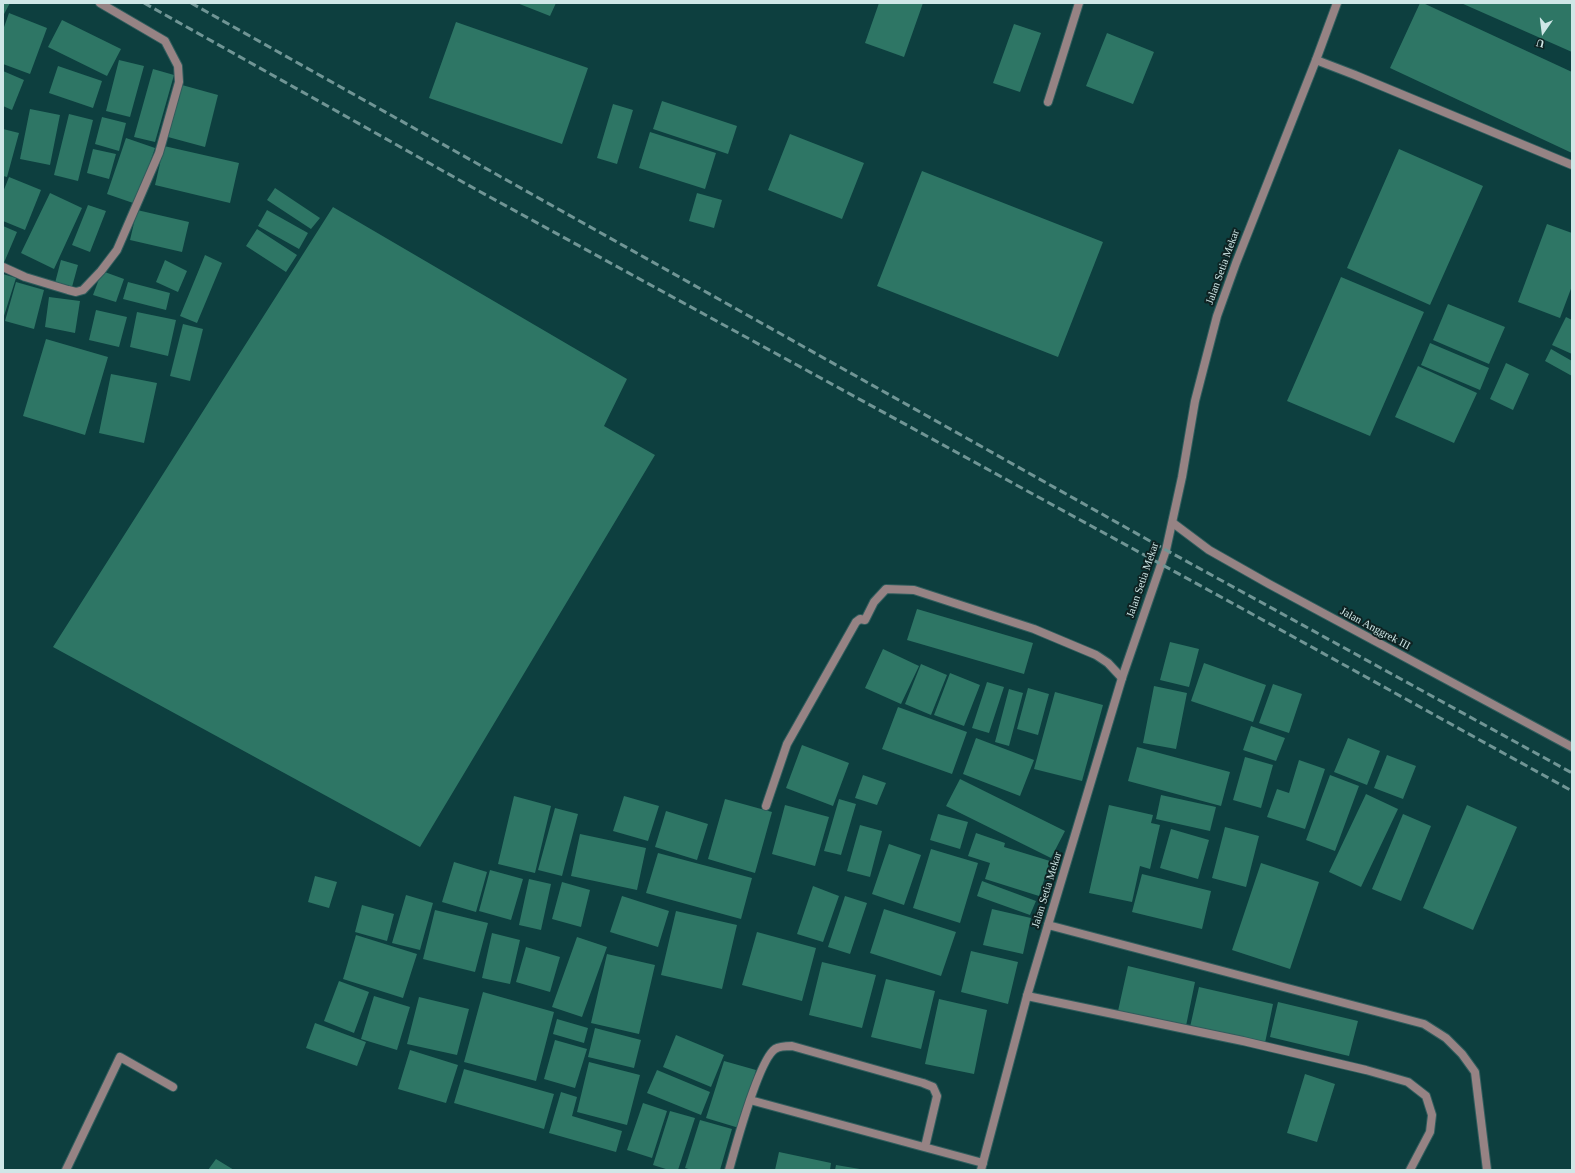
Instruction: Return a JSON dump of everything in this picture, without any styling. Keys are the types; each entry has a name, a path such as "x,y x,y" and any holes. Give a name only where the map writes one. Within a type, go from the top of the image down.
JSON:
{"street":[{"path":"3,267 25,277 68,290 76,292 83,290 101,271 116,250 159,153 179,82 178,66 165,41 100,3"},
{"path":"1048,102 1079,3"},
{"name":"Jalan Setia Mekar","path":"982,1166 1027,996 1048,925 1122,678 1162,564 1173,523 1194,401 1217,316 1254,214 1316,60 1337,3"},
{"path":"1316,60 1356,75 1572,165"},
{"name":"Jalan Anggrek III","path":"1173,523 1209,550 1269,584 1572,746"},
{"path":"766,806 787,744 856,622 860,619 865,620 874,602 886,588 914,590 1034,629 1096,655 1108,663 1122,678"},
{"path":"1048,925 1424,1024 1446,1038 1462,1054 1475,1072 1487,1170"},
{"path":"1027,996 1243,1041 1366,1070 1408,1082 1426,1096 1432,1115 1430,1132 1410,1170"},
{"path":"729,1170 750,1100 767,1059 774,1050 782,1046 792,1046 933,1087 937,1096 925,1147"},
{"path":"66,1170 120,1056 173,1087"},
{"path":"750,1100 925,1147 982,1166"}],"building":[{"path":"3,3 10,3 3,16"},
{"path":"517,3 556,3 550,16"},
{"path":"879,3 923,3 904,57 865,43"},
{"path":"1420,3 1423,3 1572,72 1572,153 1390,68"},
{"path":"1461,3 1572,3 1572,52"},
{"path":"9,13 47,28 30,74 3,64 3,30"},
{"path":"62,20 121,49 107,76 48,47"},
{"path":"456,22 588,68 562,144 429,98"},
{"path":"1014,24 1041,33 1020,92 993,83"},
{"path":"1107,33 1154,52 1133,104 1086,86"},
{"path":"119,60 144,66 130,117 106,111"},
{"path":"58,66 102,81 93,108 49,93"},
{"path":"153,69 174,75 155,142 134,137"},
{"path":"3,71 24,80 12,110 3,106"},
{"path":"182,85 218,95 205,147 168,137"},
{"path":"662,101 737,126 728,154 653,129"},
{"path":"613,104 633,110 617,164 597,158"},
{"path":"30,109 60,115 50,165 20,159"},
{"path":"69,114 93,120 78,181 54,175"},
{"path":"102,117 126,123 119,151 95,144"},
{"path":"3,129 19,133 7,177 3,176"},
{"path":"650,132 716,153 705,189 639,168"},
{"path":"790,134 864,163 842,219 768,190"},
{"path":"126,138 155,148 136,204 107,194"},
{"path":"164,146 239,163 230,203 155,185"},
{"path":"93,149 116,154 109,179 87,173"},
{"path":"1399,149 1483,186 1430,305 1347,268"},
{"path":"922,171 1103,242 1058,357 877,286"},
{"path":"9,177 41,190 25,230 3,221 3,192"},
{"path":"275,188 320,218 311,229 267,200"},
{"path":"50,193 82,208 54,269 21,253"},
{"path":"697,193 722,200 714,228 689,221"},
{"path":"88,205 106,211 90,252 72,245"},
{"path":"333,207 627,379 604,426 655,455 420,847 53,647"},
{"path":"137,210 189,222 182,252 130,240"},
{"path":"267,210 308,233 299,249 258,226"},
{"path":"1547,224 1572,233 1572,286 1560,318 1518,302"},
{"path":"3,226 17,232 3,265"},
{"path":"257,229 297,255 286,272 246,246"},
{"path":"205,255 222,263 197,323 180,316"},
{"path":"61,260 78,265 72,287 55,283"},
{"path":"165,260 187,271 178,292 156,282"},
{"path":"102,271 124,279 116,302 93,295"},
{"path":"3,274 16,278 3,319"},
{"path":"1341,277 1424,312 1370,436 1287,401"},
{"path":"16,282 44,290 34,329 5,321"},
{"path":"128,282 170,293 166,310 123,299"},
{"path":"49,297 80,301 75,333 45,327"},
{"path":"1448,304 1505,327 1489,364 1433,340"},
{"path":"96,310 127,317 119,347 89,340"},
{"path":"137,312 176,320 168,356 130,347"},
{"path":"1566,317 1572,320 1572,354 1552,345"},
{"path":"183,324 203,329 190,381 170,376"},
{"path":"46,339 108,357 85,435 23,416"},
{"path":"1430,343 1489,368 1480,390 1421,365"},
{"path":"1551,349 1572,361 1572,376 1545,361"},
{"path":"1506,363 1529,374 1513,410 1490,399"},
{"path":"1418,366 1477,393 1454,443 1395,417"},
{"path":"111,374 157,383 144,443 99,433"},
{"path":"917,609 1033,643 1024,674 907,640"},
{"path":"1170,642 1199,649 1189,687 1160,680"},
{"path":"883,649 919,666 901,704 865,688"},
{"path":"1204,663 1266,685 1253,722 1191,701"},
{"path":"921,664 947,675 931,715 905,704"},
{"path":"950,673 980,685 964,726 934,715"},
{"path":"987,682 1004,687 989,733 972,728"},
{"path":"1273,684 1302,694 1289,733 1259,723"},
{"path":"1154,686 1187,693 1176,749 1143,743"},
{"path":"1028,688 1049,694 1038,735 1017,729"},
{"path":"1009,689 1023,693 1009,746 995,742"},
{"path":"1055,692 1103,705 1082,781 1034,769"},
{"path":"898,707 967,732 952,774 882,749"},
{"path":"1251,726 1285,738 1276,761 1243,750"},
{"path":"976,738 1034,760 1020,796 963,774"},
{"path":"1348,738 1380,751 1367,785 1334,772"},
{"path":"802,745 849,763 833,806 786,788"},
{"path":"1137,747 1230,772 1221,806 1128,781"},
{"path":"1387,755 1416,766 1403,799 1374,788"},
{"path":"1245,757 1273,765 1261,808 1233,800"},
{"path":"1299,760 1325,769 1305,829 1267,817 1277,789 1289,793"},
{"path":"863,775 886,783 877,805 855,798"},
{"path":"1330,775 1359,786 1335,851 1306,840"},
{"path":"960,779 1065,831 1051,858 946,806"},
{"path":"1366,794 1398,809 1361,887 1329,872"},
{"path":"1161,795 1216,807 1210,831 1156,819"},
{"path":"514,796 551,806 535,873 498,864"},
{"path":"624,796 659,806 648,841 613,831"},
{"path":"725,799 772,812 755,873 708,859"},
{"path":"839,799 856,804 841,855 824,851"},
{"path":"785,805 829,817 815,866 772,854"},
{"path":"1109,805 1153,815 1151,823 1160,825 1150,869 1140,866 1132,902 1089,893"},
{"path":"1467,805 1517,827 1473,930 1423,908"},
{"path":"555,808 578,814 562,876 538,870"},
{"path":"666,811 708,824 697,860 655,847"},
{"path":"938,814 968,822 960,849 930,840"},
{"path":"1403,814 1431,826 1401,901 1372,889"},
{"path":"860,825 882,831 870,877 847,871"},
{"path":"1225,827 1259,836 1246,887 1212,878"},
{"path":"1171,829 1209,840 1198,879 1160,868"},
{"path":"976,833 1005,843 1004,847 1050,861 1039,896 985,879 990,863 968,856"},
{"path":"580,834 646,848 637,890 571,876"},
{"path":"889,844 921,855 904,905 872,894"},
{"path":"931,849 978,863 960,923 913,908"},
{"path":"658,853 752,878 741,919 646,893"},
{"path":"454,862 487,872 476,912 442,902"},
{"path":"1261,863 1319,882 1290,969 1232,950"},
{"path":"490,870 523,879 511,920 479,911"},
{"path":"1142,874 1211,891 1202,929 1132,912"},
{"path":"315,876 337,882 329,908 308,902"},
{"path":"529,879 551,884 541,930 519,925"},
{"path":"982,881 1036,901 1030,915 977,896"},
{"path":"562,882 590,890 581,927 552,919"},
{"path":"813,886 839,896 823,942 797,934"},
{"path":"406,895 433,903 420,950 392,943"},
{"path":"622,896 669,911 658,947 610,932"},
{"path":"845,896 867,903 850,954 828,947"},
{"path":"362,905 394,914 387,941 355,932"},
{"path":"884,909 956,932 941,976 870,953"},
{"path":"992,909 1031,918 1023,954 983,945"},
{"path":"435,910 488,923 475,972 423,959"},
{"path":"676,911 737,925 722,989 661,975"},
{"path":"757,932 816,948 802,1001 742,985"},
{"path":"492,933 520,940 510,984 482,978"},
{"path":"356,935 417,954 403,998 343,979"},
{"path":"577,937 607,947 582,1017 552,1007"},
{"path":"526,947 560,957 550,992 516,982"},
{"path":"971,951 1018,962 1008,1004 961,992"},
{"path":"607,954 655,965 639,1034 591,1023"},
{"path":"822,962 876,975 862,1028 809,1015"},
{"path":"1128,966 1195,982 1186,1026 1118,1011"},
{"path":"886,979 935,991 921,1049 871,1037"},
{"path":"339,981 369,992 354,1033 324,1021"},
{"path":"1199,987 1273,1004 1265,1043 1190,1027"},
{"path":"483,992 554,1012 536,1081 464,1062"},
{"path":"374,996 410,1007 397,1050 361,1039"},
{"path":"419,997 469,1009 457,1055 407,1044"},
{"path":"939,999 987,1010 974,1074 925,1064"},
{"path":"1278,1002 1358,1021 1349,1056 1270,1037"},
{"path":"557,1019 588,1028 584,1043 553,1034"},
{"path":"315,1023 366,1042 357,1066 306,1048"},
{"path":"595,1028 641,1040 634,1068 588,1057"},
{"path":"676,1035 724,1055 711,1087 663,1067"},
{"path":"555,1040 587,1049 575,1088 544,1079"},
{"path":"410,1050 458,1065 446,1103 398,1089"},
{"path":"724,1061 756,1070 739,1128 706,1118"},
{"path":"589,1062 640,1075 627,1125 577,1112"},
{"path":"464,1069 554,1094 544,1129 454,1103"},
{"path":"657,1070 710,1092 701,1115 647,1093"},
{"path":"1305,1074 1335,1084 1317,1142 1287,1133"},
{"path":"561,1092 577,1097 572,1116 622,1131 616,1152 549,1133"},
{"path":"643,1103 667,1111 652,1158 627,1150"},
{"path":"670,1111 695,1118 678,1170 669,1170 653,1165"},
{"path":"700,1120 732,1129 720,1170 692,1170 685,1168"},
{"path":"779,1152 831,1163 830,1170 775,1170"},
{"path":"216,1159 234,1170 208,1170"},
{"path":"836,1165 860,1169 860,1170 835,1170"}],"railway":[{"path":"144,3 477,190 1243,609 1572,791"},
{"path":"191,3 1166,550 1572,773"}]}
